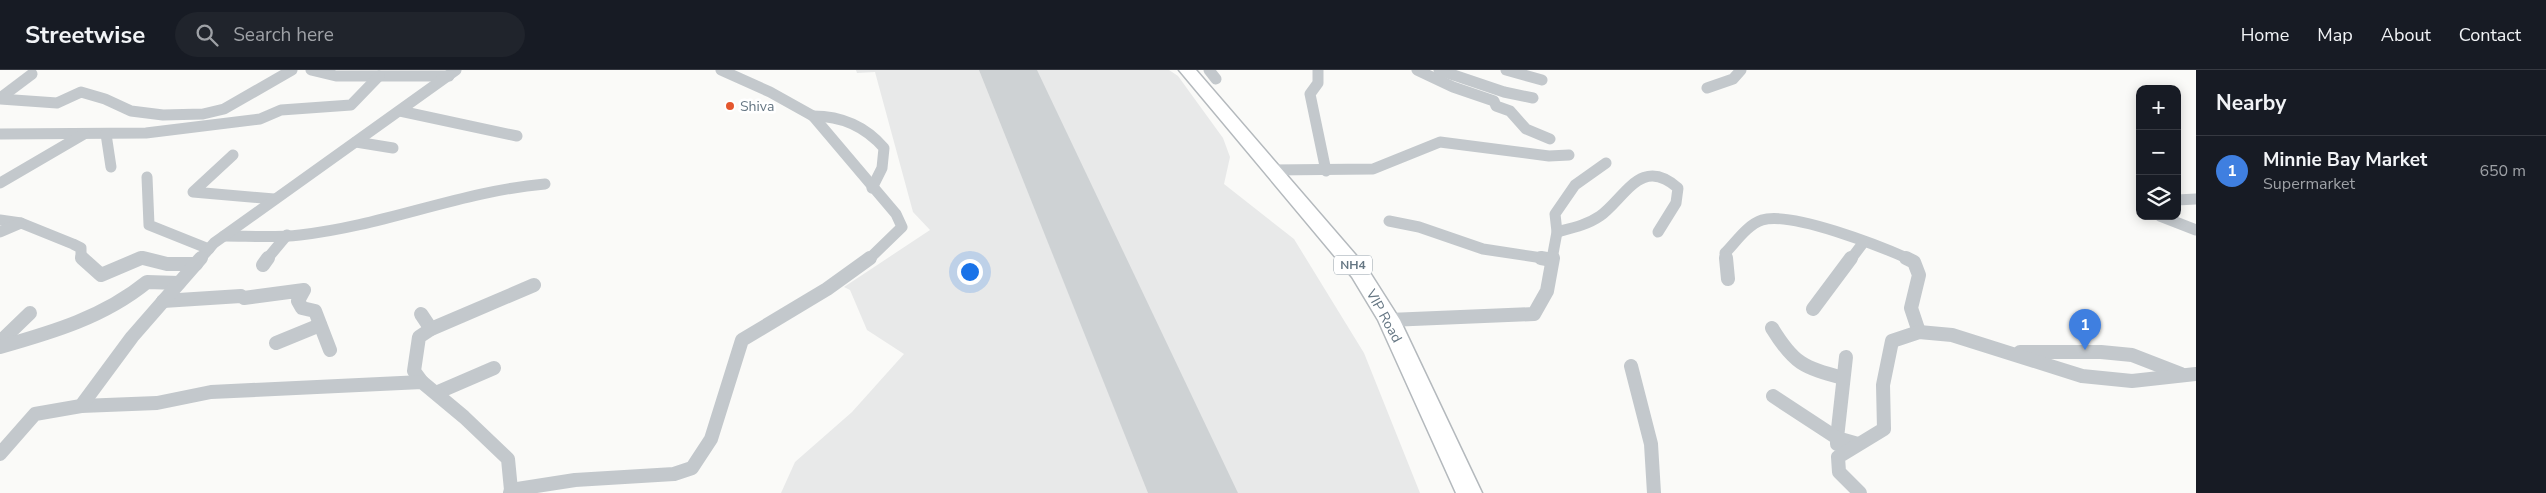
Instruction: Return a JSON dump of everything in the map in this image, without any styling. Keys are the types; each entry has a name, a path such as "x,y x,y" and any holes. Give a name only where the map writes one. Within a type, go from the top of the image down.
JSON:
{"highway":[{"name":"VIP Road","path":"1187,70 1360,273 1389,320 1469,493"}],"street":[{"path":"0,99 57,103 63,102 81,92 105,99 131,111 163,115 203,114 224,109 292,70"},
{"path":"311,70 336,76 453,73"},
{"path":"1209,70 1216,78"},
{"path":"1318,70 1318,83 1310,94 1326,171"},
{"path":"1417,70 1453,87 1494,100 1496,106 1510,111 1526,130 1550,139"},
{"path":"1506,70 1542,80"},
{"path":"1707,88 1733,79 1740,70"},
{"path":"534,285 431,329 419,337 414,371 422,382 436,392 508,459 510,491 574,480 674,474 692,468 711,439 742,340 822,292 888,245 902,228 896,214 872,188 813,116 770,92 725,71"},
{"path":"1447,71 1504,92 1533,98"},
{"path":"81,406 132,337 209,249 274,199 453,73"},
{"path":"0,99 32,74"},
{"path":"0,134 146,133 260,119 281,110 351,105 378,76"},
{"path":"400,111 517,136"},
{"path":"813,116 828,115 851,121 873,134 884,148 882,168 872,188"},
{"path":"0,183 86,133"},
{"path":"106,134 111,167"},
{"path":"356,142 393,148"},
{"path":"1272,170 1326,171 1373,169 1440,142 1549,156 1569,155"},
{"path":"233,155 193,192 274,199"},
{"path":"1389,320 1534,314 1547,291 1557,232 1555,214 1575,185 1606,163"},
{"path":"1557,232 1581,225 1599,216 1616,203 1633,182 1653,176 1671,180 1678,188 1676,203 1658,232"},
{"path":"147,178 149,226 209,249"},
{"path":"224,236 300,235 387,218 508,187 545,184"},
{"path":"2181,200 2196,199"},
{"path":"1728,279 1725,253 1742,235 1762,220 1779,217 1863,243 1914,262 1919,275 1911,308 1919,332"},
{"path":"0,220 20,222 81,248 81,257 101,275 142,258 167,264 196,264"},
{"path":"2170,220 2196,230"},
{"path":"1389,221 1419,227 1482,249 1552,260"},
{"path":"0,232 20,222"},
{"path":"263,265 287,235"},
{"path":"1813,310 1863,243"},
{"path":"0,347 98,315 130,297 147,282 179,283"},
{"path":"163,301 241,296 244,298 304,290 298,301 302,308 315,311 330,350"},
{"path":"0,342 30,312"},
{"path":"421,314 431,329"},
{"path":"276,343 320,325"},
{"path":"1772,328 1790,358 1806,368 1843,378"},
{"path":"1838,457 1884,429 1880,399 1884,367 1892,341 1919,332 1952,335 2082,376 2132,381 2190,375"},
{"path":"2008,352 2101,352 2132,355 2190,375"},
{"path":"1846,357 1837,438 1839,472 1860,493"},
{"path":"1631,366 1648,426 1655,475 1654,493"},
{"path":"436,392 494,368"},
{"path":"0,454 34,414 81,406 157,403 212,392 422,382"},
{"path":"1773,396 1837,438 1858,444"}],"shaded area":[{"path":"856,70 1169,70 1178,76 1223,138 1230,157 1224,184 1294,239 1364,353 1420,493 781,493 795,462 852,412 904,354 867,330 850,290 844,287 930,230 913,212 875,72 857,73"}],"runway":[{"path":"1008,70 1193,493"}],"place":[{"name":"Shiva","path":"730,106"},
{"name":"Minnie Bay Market","path":"2085,350"}]}
